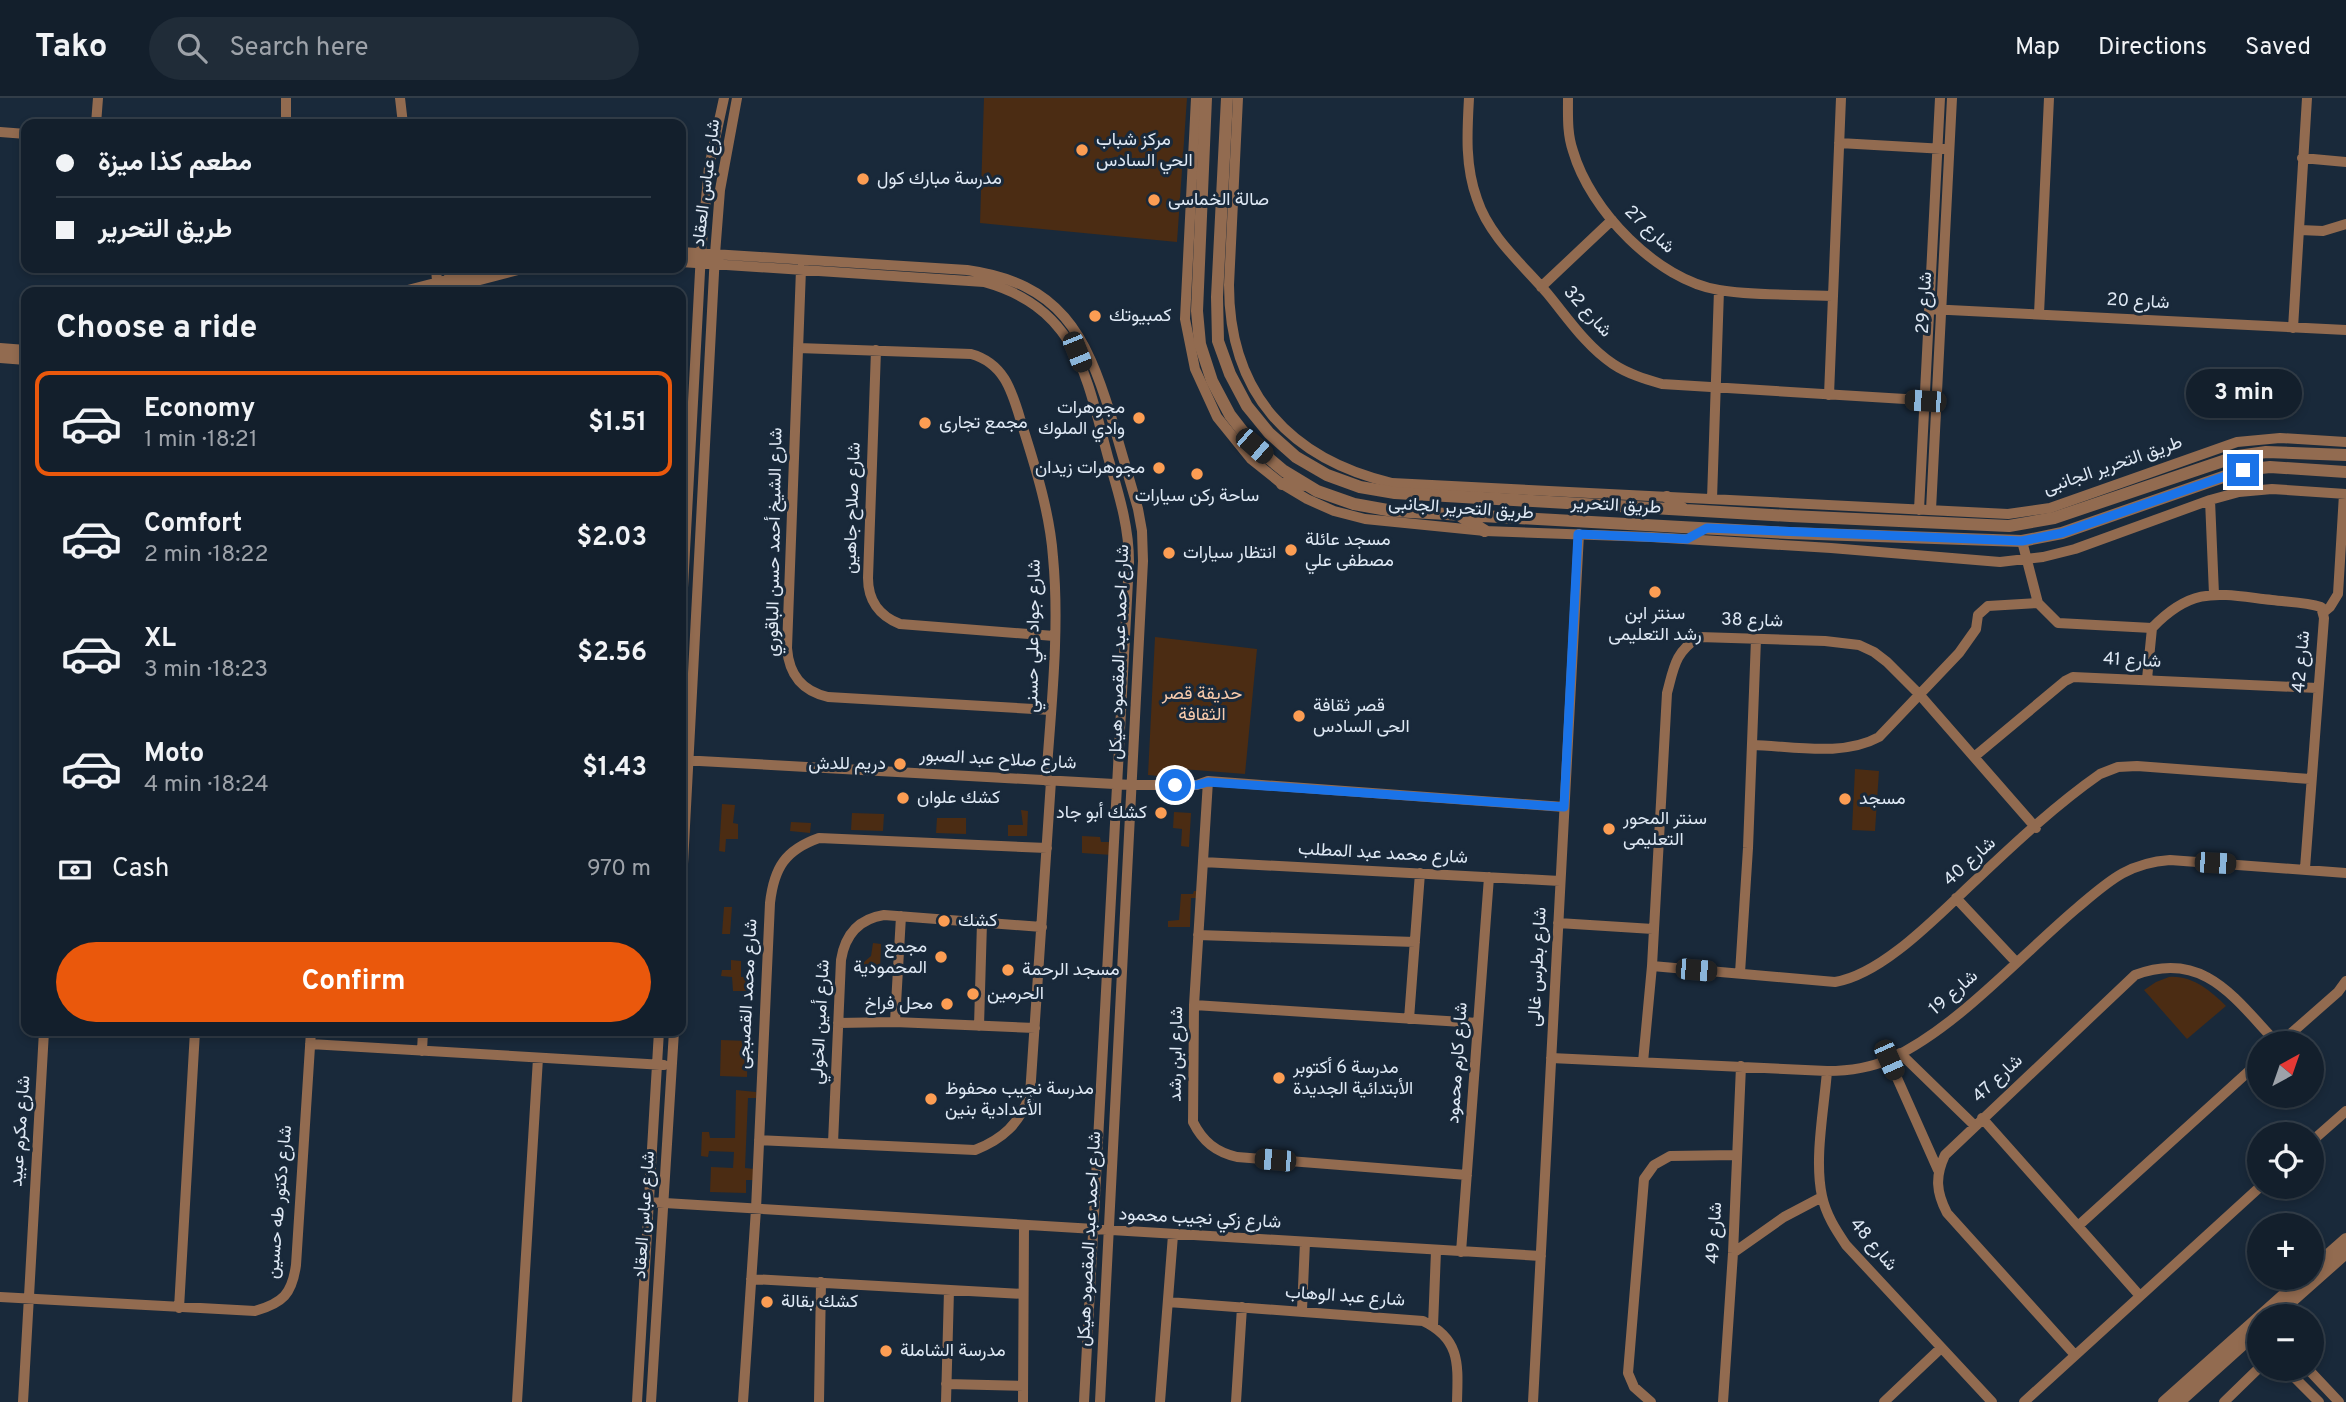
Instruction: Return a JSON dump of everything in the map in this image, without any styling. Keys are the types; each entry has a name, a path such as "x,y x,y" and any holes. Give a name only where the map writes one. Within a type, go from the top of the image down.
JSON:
{"street":[{"path":"96,119 98,98"},
{"path":"286,98 286,119"},
{"path":"400,98 402,119"},
{"name":"شارع عباس العقاد","path":"686,533 701,258 709,167 724,98"},
{"name":"شارع عباس العقاد","path":"686,728 720,190 737,98"},
{"name":"طريق التحرير الجانبى","path":"1196,98 1187,281 1187,335 1195,369 1209,402 1238,445 1257,466 1307,499 1335,511 1365,519 1485,531 1687,539 1987,562 2027,560 2075,549 2239,492 2272,489 2345,494"},
{"name":"طريق التحرير","path":"1206,98 1197,311 1200,344 1212,381 1230,415 1254,446 1284,471 1308,485 1354,504 1393,511 1459,515 1789,533 2022,541 2062,533 2243,470 2270,467 2346,472"},
{"name":"طريق التحرير","path":"1227,98 1217,297 1219,341 1230,374 1247,406 1296,457 1327,475 1360,487 1395,493 1507,501 2009,526 2034,523 2065,514 2224,459 2266,452 2346,455"},
{"name":"طريق التحرير الجانبى","path":"1238,98 1229,285 1229,309 1234,341 1245,371 1260,399 1280,425 1304,446 1361,475 1392,483 2008,514 2050,508 2237,442 2280,438 2346,442"},
{"name":"شارع 32","path":"1469,98 1469,173 1477,201 1491,227 1592,347 1613,364 1662,384 1938,401"},
{"name":"شارع 27","path":"1568,98 1572,151 1582,176 1612,220 1649,257 1694,284 1719,290 1832,296"},
{"path":"1829,395 1841,98"},
{"name":"شارع 29","path":"1925,510 1938,401 1942,309 1944,149 1940,98"},
{"name":"شارع 29","path":"1925,510 1925,401 1929,309 1944,149 1952,98"},
{"path":"2039,314 2049,98"},
{"path":"2293,328 2307,98"},
{"path":"0,132 21,134"},
{"path":"1839,143 1944,149"},
{"path":"2302,158 2346,162"},
{"path":"1541,287 1612,220"},
{"path":"2300,230 2323,231 2346,224"},
{"name":"شارع احمد عبد المقصود هيكل","path":"686,254 715,259 986,273 1013,281 1038,294 1067,319 1074,337 1126,524 1129,562 1084,1402"},
{"name":"شارع احمد عبد المقصود هيكل","path":"686,261 701,258"},
{"name":"شارع احمد عبد المقصود هيكل","path":"715,259 801,269 984,282 1031,302 1074,337 1099,377 1138,509 1143,561 1100,1402"},
{"name":"شارع الشيخ أحمد حسن الباقوري","path":"801,269 787,648 791,671 806,689 828,697 1051,710"},
{"path":"1187,281 1199,270"},
{"path":"448,273 453,278"},
{"path":"435,287 453,278 474,273"},
{"path":"435,287 502,273"},
{"path":"1217,297 1229,285"},
{"path":"1712,499 1719,290"},
{"name":"شارع 20","path":"1929,309 2346,330"},
{"path":"0,348 21,350"},
{"name":"شارع جواد علي حسني","path":"759,1140 975,1150 992,1143 1016,1123 1030,1095 1047,848 1054,636 1052,544 1036,470 1005,377 991,362 971,354 798,348"},
{"name":"شارع صلاح جاهين","path":"876,350 868,578 873,601 884,616 900,624 1054,636"},
{"path":"0,358 21,360"},
{"path":"2315,453 2327,441"},
{"path":"1282,484 1308,485"},
{"path":"1507,501 1520,489"},
{"path":"2324,612 2338,594 2345,494"},
{"path":"1667,497 1685,510"},
{"path":"2210,500 2214,594"},
{"path":"1838,519 1854,507"},
{"path":"2050,508 2065,514"},
{"path":"1753,530 1758,523 1756,514"},
{"path":"1459,515 1485,531"},
{"path":"1789,533 1784,524 1790,516"},
{"path":"1687,539 1707,528"},
{"name":"شارع بطرس غالى","path":"1533,1402 1578,534"},
{"path":"2022,541 2038,603 2058,623 2152,628 2147,679"},
{"path":"1129,562 1143,561"},
{"name":"شارع 42","path":"2152,628 2179,604 2214,594 2316,605 2324,612 2305,868"},
{"path":"1752,745 1843,747 1868,743 1879,737 1959,653 1976,629 1978,615 1989,606 2038,603"},
{"name":"شارع 38","path":"1643,1062 1652,966 1667,693 1676,660 1685,646 1699,637 1825,641 1858,645 1887,662 1919,694 2036,828"},
{"path":"1740,973 1756,639"},
{"name":"شارع 41","path":"1974,757 2073,677 2317,688"},
{"name":"شارع صلاح عبد الصبور","path":"686,760 1132,785 1197,785 1208,782 1564,807"},
{"name":"شارع 40","path":"1652,966 1835,982 1851,979 1884,962 2100,774 2137,766 2310,779"},
{"name":"شارع ابن رشد","path":"1208,782 1194,1005 1194,1122 1206,1142 1215,1149 1237,1157 1467,1175"},
{"name":"شارع محمد القصبجى","path":"743,1402 772,884 787,857 796,848 819,838 1047,848"},
{"name":"شارع 19","path":"1551,1058 1827,1071 1867,1067 1889,1060 1945,1025 2116,875 2133,867 2170,860 2346,873"},
{"name":"شارع محمد عبد المطلب","path":"1203,862 1560,881"},
{"path":"1409,1019 1420,873"},
{"name":"شارع كارم محمود","path":"1461,1252 1489,877"},
{"path":"1956,898 2016,962"},
{"name":"شارع أمين الخولي","path":"833,1143 841,960 848,936 854,928 869,919 884,915 1042,926"},
{"path":"895,1022 901,916"},
{"path":"979,1026 982,922"},
{"path":"1558,923 1653,929"},
{"path":"1198,935 1415,942"},
{"name":"شارع 47","path":"1938,1170 1945,1155 1978,1121 2135,975 2172,967 2191,970 2226,990 2266,1031"},
{"path":"2292,1031 2338,992 2346,981"},
{"path":"1194,1005 1478,1023"},
{"path":"838,1023 895,1022 1034,1028"},
{"name":"شارع مكرم عبيد","path":"23,1402 44,1036"},
{"path":"179,1308 195,1036"},
{"name":"شارع دكتور طه حسين","path":"0,1297 256,1311 277,1302 293,1285 311,1036"},
{"path":"422,1051 423,1036"},
{"name":"شارع عباس العقاد","path":"637,1402 659,1036"},
{"name":"شارع عباس العقاد","path":"651,1402 674,1036"},
{"path":"310,1044 672,1066"},
{"path":"1900,1053 1978,1121 2140,1296"},
{"path":"517,1402 538,1058"},
{"path":"1889,1060 1938,1170 1938,1192 1947,1213 2076,1355"},
{"name":"شارع 49","path":"1723,1402 1741,1066"},
{"name":"شارع 48","path":"1827,1071 1819,1171 1822,1198 1831,1223 1846,1245 1992,1402"},
{"path":"2078,1226 2247,1073"},
{"path":"2324,1130 2346,1111"},
{"path":"1651,1402 1634,1387 1628,1373 1644,1179 1654,1165 1670,1156 1736,1155"},
{"path":"1733,1253 1784,1217 1822,1198"},
{"path":"2024,1402 2247,1199"},
{"name":"شارع زكي نجيب محمود","path":"648,1202 1024,1227 1541,1256"},
{"path":"1023,1402 1024,1227"},
{"path":"1160,1402 1173,1235"},
{"path":"2324,1258 2346,1239"},
{"path":"1302,1310 1305,1242"},
{"path":"1436,1251 1433,1326 1443,1334 1455,1352 1458,1369 1457,1402"},
{"path":"2289,1304 2346,1253"},
{"path":"751,1279 1023,1294"},
{"path":"819,1402 821,1282"},
{"path":"946,1402 949,1290"},
{"path":"2279,1304 2292,1290"},
{"name":"شارع عبد الوهاب","path":"1168,1302 1302,1310 1412,1320 1433,1326"},
{"path":"1236,1402 1242,1307"},
{"path":"2164,1402 2247,1337"},
{"path":"2179,1402 2247,1338"},
{"path":"1884,1402 1941,1348"},
{"path":"2224,1402 2247,1380"},
{"path":"2298,1381 2319,1402"},
{"path":"2319,1381 2339,1402"},
{"path":"946,1384 1023,1385"}],"green space":[{"name":"مركز شباب الحي السادس","path":"984,98 1187,98 1177,242 980,223"},
{"name":"حديقة قصر الثقافة","path":"1155,637 1257,649 1245,774 1182,769 1170,777 1148,775"},
{"path":"1855,769 1879,771 1875,831 1852,830"},
{"path":"722,804 735,805 733,823 738,824 738,839 726,839 725,852 719,851"},
{"path":"1021,810 1028,811 1027,836 1008,836 1008,825 1023,825"},
{"path":"1174,812 1191,813 1189,847 1181,846 1182,829 1173,828"},
{"path":"852,813 884,814 883,831 851,830"},
{"path":"937,818 966,818 966,834 936,833"},
{"path":"791,822 811,823 810,833 790,831"},
{"path":"1082,836 1100,837 1101,842 1112,842 1112,855 1082,853"},
{"path":"1194,891 1200,891 1200,898 1191,898 1190,927 1168,927 1168,921 1179,920 1181,894 1193,894"},
{"path":"724,907 732,907 730,934 722,934"},
{"path":"873,943 881,944 880,973 864,973 864,962 871,956"},
{"path":"731,960 741,961 741,977 753,977 753,991 733,991 732,977 721,976 722,970 731,970"},
{"path":"2169,977 2193,981 2226,1006 2187,1039 2144,990"},
{"path":"721,1040 748,1041 747,1077 720,1076"},
{"path":"736,1090 756,1092 756,1098 748,1098 745,1168 755,1169 754,1180 746,1180 746,1193 710,1192 711,1167 733,1168 734,1152 709,1151 708,1157 701,1156 702,1132 709,1132 710,1138 735,1138"}],"place":[{"name":"مركز شباب الحي السادس","path":"1082,150"},
{"name":"مدرسة مبارك كول","path":"863,179"},
{"name":"صالة الخماسى","path":"1154,200"},
{"name":"كمبيوتك","path":"1095,316"},
{"name":"مجوهرات وادي الملوك","path":"1139,418"},
{"name":"مجمع تجارى","path":"925,423"},
{"name":"مجوهرات زيدان","path":"1159,468"},
{"name":"ساحة ركن سيارات","path":"1197,474"},
{"name":"مسجد عائلة مصطفى علي","path":"1291,550"},
{"name":"انتظار سيارات","path":"1169,553"},
{"name":"سنتر ابن رشد التعليمى","path":"1655,592"},
{"name":"قصر ثقافة الحى السادس","path":"1299,716"},
{"name":"دريم للدش","path":"900,764"},
{"name":"كشك علوان","path":"903,798"},
{"name":"مسجد","path":"1845,799"},
{"name":"كشك أبو جاد","path":"1161,813"},
{"name":"سنتر المحور التعليمى","path":"1609,829"},
{"name":"كشك","path":"944,921"},
{"name":"مجمع المحمودية","path":"941,957"},
{"name":"مسجد الرحمة","path":"1008,970"},
{"name":"الحرمين","path":"973,994"},
{"name":"محل فراخ","path":"947,1004"},
{"name":"مدرسة 6 أكتوبر الأبتدائية الجديدة","path":"1279,1078"},
{"name":"مدرسة نجيب محفوظ الأعدادية بنين","path":"931,1099"},
{"name":"كشك بقالة","path":"767,1302"},
{"name":"مدرسة الشاملة","path":"886,1351"}],"route":[{"path":"1175,785 1208,782 1564,807 1578,534 1687,539 1707,528 2022,541 2062,533 2243,470"}]}
